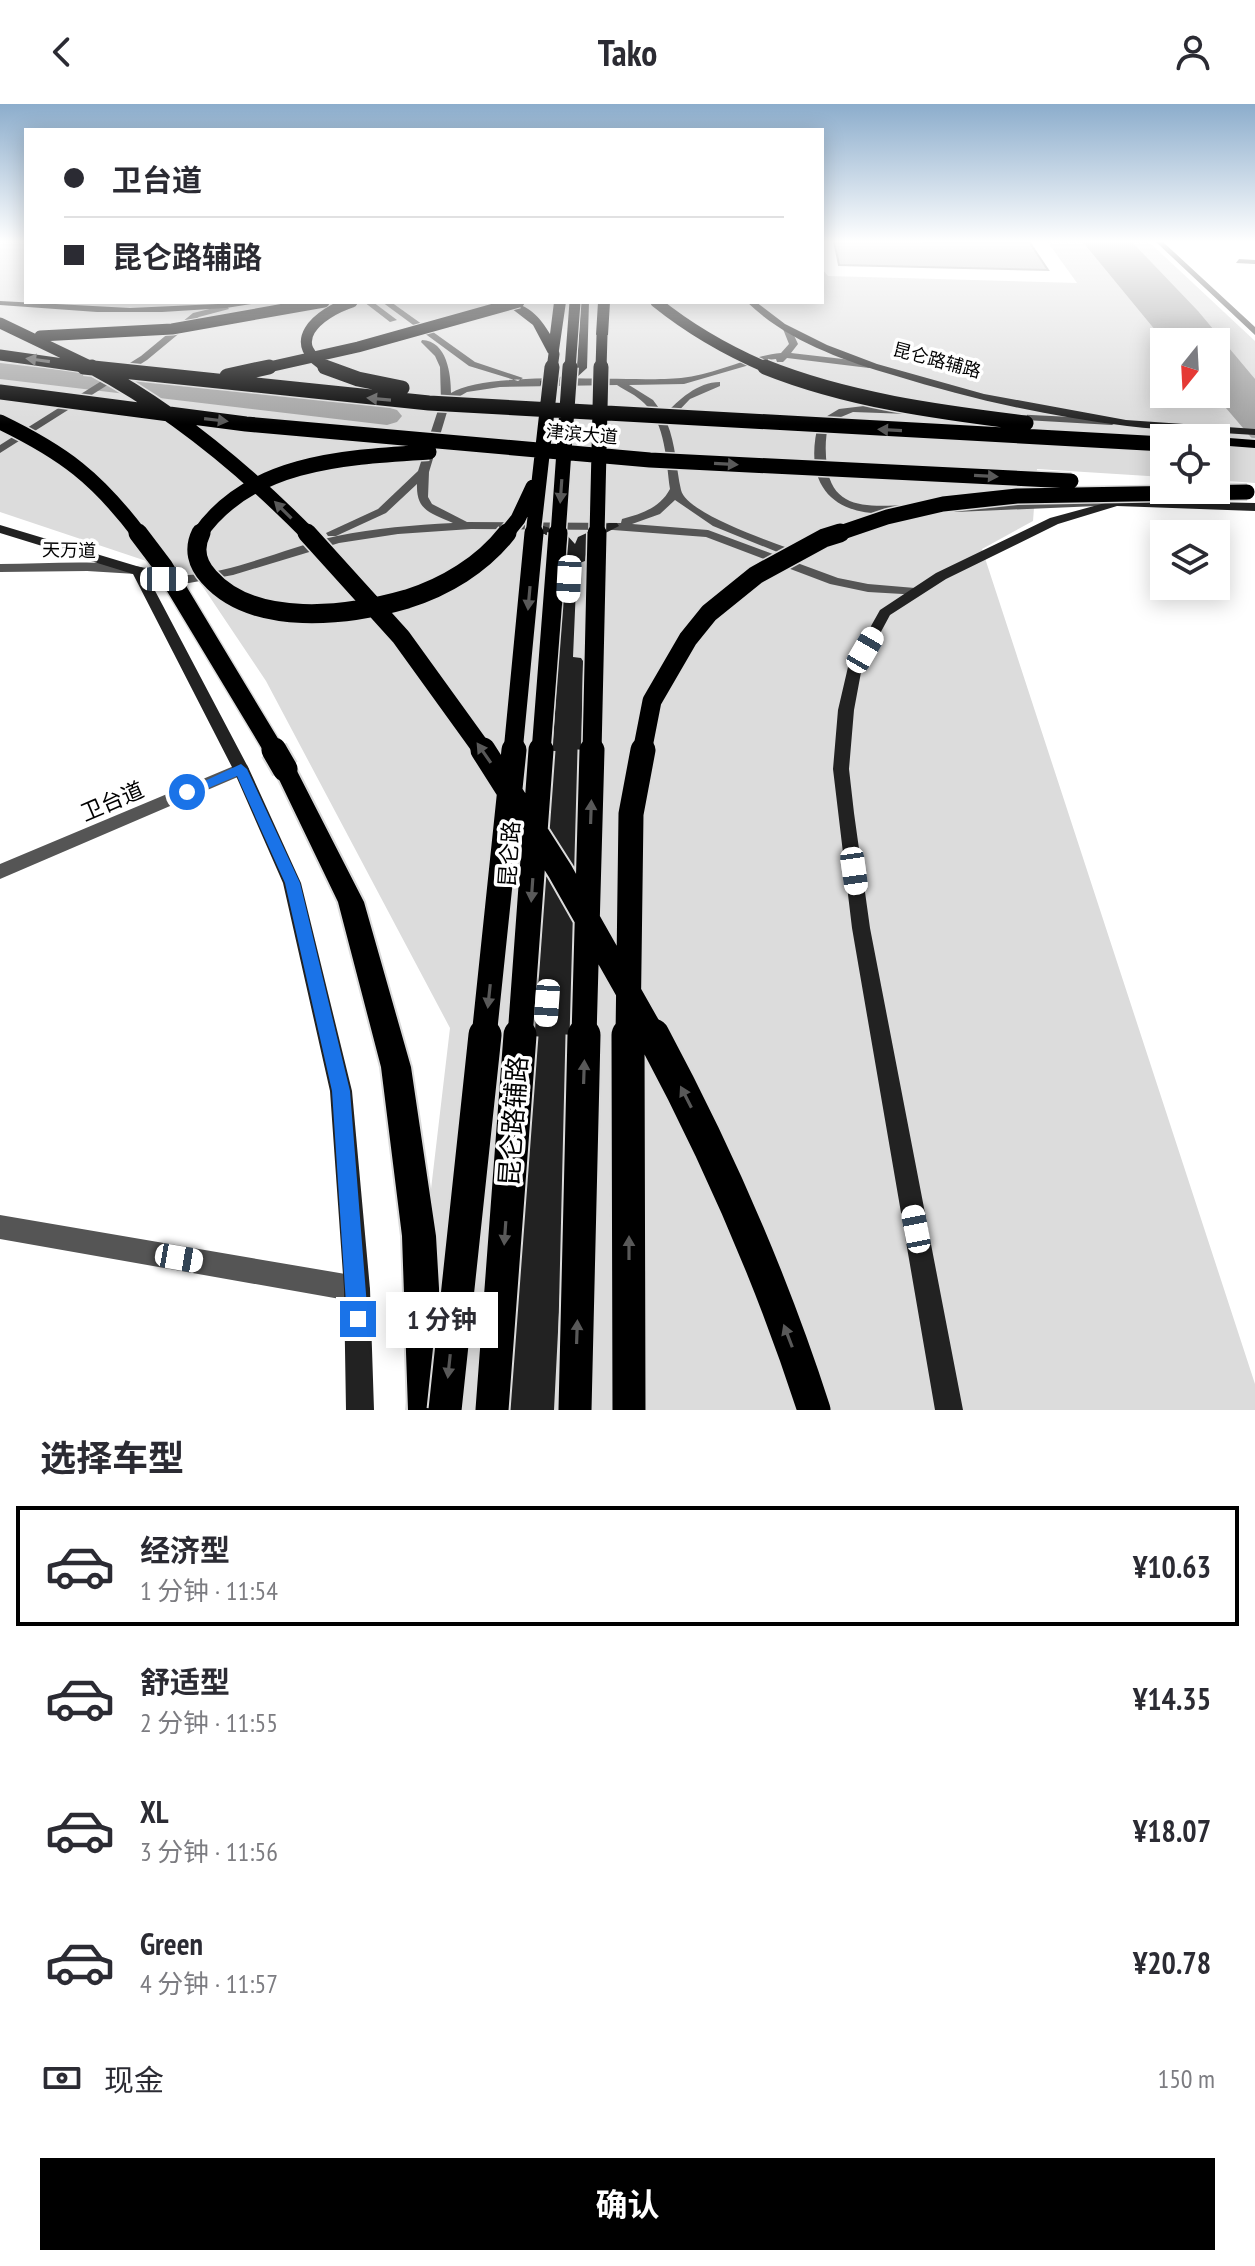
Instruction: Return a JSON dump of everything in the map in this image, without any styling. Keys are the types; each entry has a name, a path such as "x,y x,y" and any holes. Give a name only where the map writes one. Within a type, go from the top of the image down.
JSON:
{"highway":[{"path":"0,336 72,336 172,329 313,304"},
{"path":"348,304 319,318 306,336 306,348 310,354 320,363 346,376 431,392 690,420"},
{"path":"0,406 152,389 271,368 441,326 512,304"},
{"path":"513,304 531,314 544,329 554,354"},
{"path":"445,1410 507,828 539,504 540,464 560,304"},
{"name":"昆仑路","path":"492,1410 575,304"},
{"path":"575,1410 604,304"},
{"path":"658,304 687,327 723,348 830,387 975,417 1150,435"},
{"path":"0,323 57,348 128,387 227,459 278,504 343,571 421,662 570,882 648,1022 727,1178 814,1410"},
{"name":"津滨大道","path":"0,355 150,376 333,395 690,420 1150,443"},
{"name":"津滨大道","path":"0,392 246,424 650,460 1150,486"},
{"path":"0,422 43,443 82,469 116,503 154,553 285,769 351,902 396,1067 419,1236 427,1410"},
{"path":"1230,443 1255,447"},
{"path":"1230,447 1255,447"},
{"path":"540,464 526,505 496,548 465,573 409,599 339,612 270,608 232,596 217,585 204,572 195,550 202,528 216,511 246,489 290,472 340,460 441,452 650,460"},
{"path":"1230,493 1252,497"},
{"path":"629,1410 631,814 652,701 688,639 709,613 756,575 824,538 887,517 943,504 1017,496 1252,497"}],"main road":[{"path":"0,303 64,309 174,310 246,304"},
{"path":"543,383 572,377 582,368 585,304"},
{"path":"594,304 591,368 595,375 611,383"},
{"name":"昆仑路辅路","path":"754,304 787,329 823,347 874,366 1028,406 1126,423 1255,432"},
{"path":"949,1410 861,928 841,769 846,710 855,667 885,613 941,576 1054,521 1116,503 1252,497"},
{"name":"昆仑路辅路","path":"520,1410 551,940 571,549 565,539 531,526"},
{"name":"昆仑路辅路","path":"540,1410 568,942 579,545 589,535 613,526"},
{"path":"0,529 138,571 241,769 292,883 341,1091 357,1289 360,1410"}],"street":[{"path":"1223,302 1255,332"},
{"path":"1231,302 1255,324"},
{"path":"371,304 440,353 446,372 446,401 423,472 422,497 427,506 471,525"},
{"path":"389,304 472,364 543,383"},
{"path":"174,310 196,315 226,307"},
{"path":"0,452 165,347 196,315"},
{"path":"664,421 695,392 777,362 787,355 794,344 787,329"},
{"path":"446,401 457,391 478,386 695,380 766,357 787,355 874,366"},
{"path":"611,383 646,396 664,421 675,493 685,504 718,523 850,578 882,601 885,613"},
{"path":"1116,503 1018,508 853,507 840,502 821,478 822,428 824,421 835,413 859,409 1126,423"},
{"path":"138,571 221,563 336,532 382,511 423,472"},
{"path":"613,526 654,513 675,493"},
{"path":"138,571 164,579 189,579 359,535 471,525 613,526 708,534 814,574 868,588 915,592"},
{"name":"天万道","path":"0,568 87,567 138,571"},
{"name":"卫台道","path":"0,872 241,769"},
{"path":"0,1227 357,1289"}],"shaded area":[{"path":"0,302 1213,302 1255,341 1255,483 1230,481 1230,424 1150,424 1150,476 1037,469 1033,521 982,549 1255,1384 1255,1410 405,1410 450,1028 266,681 197,578 0,512"},
{"path":"1132,302 1189,302 1212,328 1153,328"},
{"path":"1230,349 1255,379 1255,442 1226,408 1230,408"}],"waterway":[{"path":"0,371 387,416"}],"route":[{"path":"187,792 241,769 292,883 341,1091 358,1319"}]}
